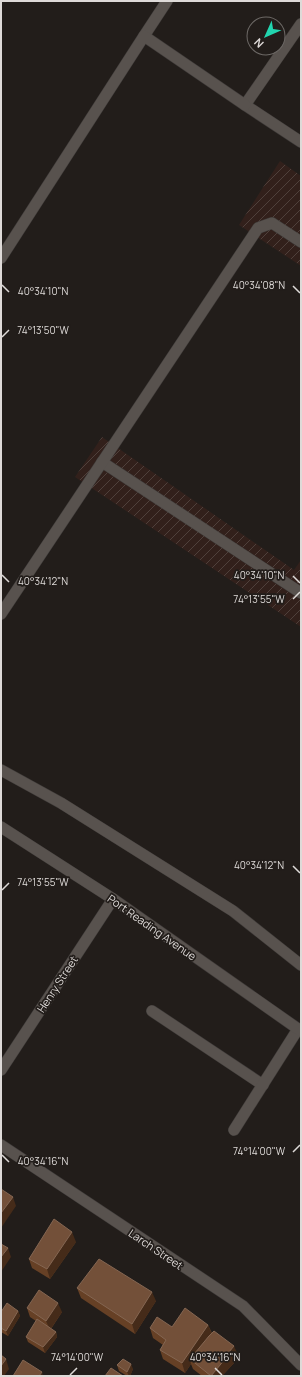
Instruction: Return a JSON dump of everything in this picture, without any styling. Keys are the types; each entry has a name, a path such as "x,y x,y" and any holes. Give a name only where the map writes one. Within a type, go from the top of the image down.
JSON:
{"street":[{"path":"1,258 167,1"},
{"path":"245,105 301,24"},
{"path":"144,36 301,142"},
{"path":"1,614 258,228 272,223 301,242"},
{"path":"102,462 301,593"},
{"path":"1,770 61,803 233,911 301,965"},
{"name":"Port Reading Avenue","path":"1,827 113,899 300,1030"},
{"name":"Henry Street","path":"1,1070 113,899"},
{"path":"152,1011 262,1086"},
{"path":"234,1130 300,1030"},
{"name":"Larch Street","path":"1,1145 243,1306 301,1365"}],"shaded area":[{"path":"280,161 301,176 301,266 239,225"},
{"path":"102,437 294,570 301,560 301,627 75,477"}],"building":[{"path":"1,1189 13,1197 1,1213"},
{"path":"54,1219 72,1232 47,1269 29,1259"},
{"path":"1,1244 8,1248 1,1257"},
{"path":"99,1259 152,1292 132,1324 77,1288"},
{"path":"39,1290 58,1303 46,1321 27,1308"},
{"path":"7,1303 18,1311 6,1331 1,1328 1,1312"},
{"path":"185,1308 208,1325 182,1363 160,1350 166,1340 150,1328 157,1317 172,1327"},
{"path":"37,1319 56,1332 43,1347 26,1337"},
{"path":"214,1331 234,1346 211,1376 190,1359"},
{"path":"1,1355 6,1359 1,1366"},
{"path":"123,1359 131,1364 127,1372 117,1365"},
{"path":"23,1360 42,1372 39,1376 13,1376"},
{"path":"111,1368 123,1376 105,1376"}]}
